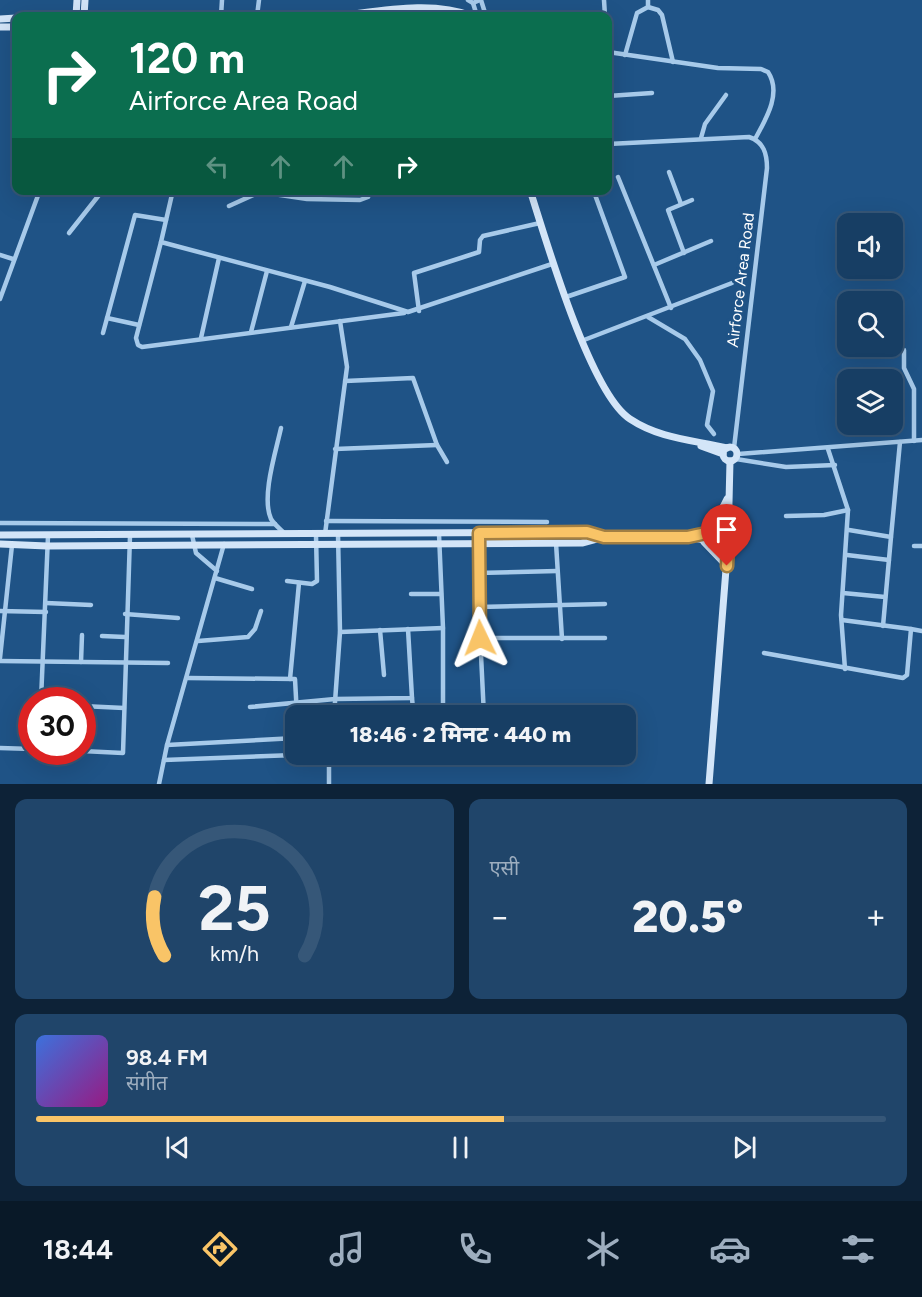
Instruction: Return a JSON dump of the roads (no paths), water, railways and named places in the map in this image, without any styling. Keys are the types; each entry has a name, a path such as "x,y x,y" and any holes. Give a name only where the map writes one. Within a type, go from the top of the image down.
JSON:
{"street":[{"path":"471,2 481,0"},
{"path":"648,0 648,7"},
{"path":"371,12 428,5 447,6 462,12"},
{"path":"625,55 637,13 648,7 658,10 662,15 674,62"},
{"path":"612,53 674,62 761,69 768,72 774,92 766,118 755,139 736,136 612,144"},
{"path":"612,96 652,93"},
{"path":"701,138 705,124 726,95"},
{"name":"Airforce Area Road","path":"709,784 727,566 731,454 768,168 765,151 755,139"},
{"path":"669,172 681,204"},
{"path":"618,177 671,308"},
{"path":"0,299 38,195"},
{"path":"69,233 99,195"},
{"path":"172,195 139,325 136,342 142,347 419,311 552,264"},
{"path":"229,206 252,195"},
{"path":"284,195 307,199 360,200 369,195"},
{"path":"531,195 552,264 596,372 614,406 643,426 731,454 786,467 835,465"},
{"path":"566,297 625,277 595,195"},
{"path":"684,252 668,210 692,200"},
{"path":"103,333 135,215 166,220"},
{"path":"419,311 414,273 479,252 480,240 483,236 540,224"},
{"path":"654,266 711,241"},
{"path":"161,242 267,270 408,312"},
{"path":"0,255 13,259"},
{"path":"201,338 219,258"},
{"path":"251,332 267,270"},
{"path":"291,327 305,281"},
{"path":"584,340 732,283"},
{"path":"648,317 685,339 700,360 712,390 707,425 714,434"},
{"path":"107,318 139,325"},
{"path":"325,534 347,367 340,321"},
{"path":"904,350 904,368 914,388 914,441"},
{"path":"345,381 413,378 437,445 447,462"},
{"path":"281,428 269,486 269,511 275,524 286,535"},
{"path":"731,454 828,449 922,440"},
{"path":"883,626 900,442"},
{"path":"335,449 437,445"},
{"path":"828,449 848,510 849,530 842,620 845,669"},
{"path":"702,536 718,516 729,496"},
{"path":"786,516 848,510"},
{"path":"326,521 547,522"},
{"path":"0,523 275,524"},
{"path":"441,523 439,544 443,628 443,705"},
{"path":"73,524 73,536"},
{"path":"0,544 47,546 582,543 604,537 702,536 729,528"},
{"path":"849,530 891,537"},
{"path":"0,535 192,536 587,532 604,537"},
{"path":"479,533 477,573 483,705"},
{"path":"335,705 340,632 340,543 338,534"},
{"path":"287,581 312,584 317,581 316,535"},
{"path":"42,687 48,536"},
{"path":"96,752 123,753 125,614 130,536"},
{"path":"192,536 198,556 217,571"},
{"path":"702,536 728,544"},
{"path":"702,536 727,566"},
{"path":"556,543 562,639"},
{"path":"159,784 167,745 188,678 224,544"},
{"path":"12,545 2,611 0,660 168,663"},
{"path":"914,546 922,546"},
{"path":"847,555 888,560"},
{"path":"477,573 557,571"},
{"path":"215,578 252,589"},
{"path":"290,679 299,583"},
{"path":"843,592 885,597"},
{"path":"411,594 441,594"},
{"path":"46,603 91,605"},
{"path":"478,607 605,604"},
{"path":"2,611 46,612"},
{"path":"198,640 248,637 255,629 261,611"},
{"path":"125,614 178,618"},
{"path":"842,620 922,631"},
{"path":"340,632 443,628"},
{"path":"408,629 413,705"},
{"path":"764,653 845,669 905,677 908,669 911,629"},
{"path":"380,630 384,675"},
{"path":"81,662 82,635"},
{"path":"102,636 125,637"},
{"path":"480,638 605,638"},
{"path":"188,678 295,679 297,703"},
{"path":"250,707 335,699 412,698"},
{"path":"96,707 124,708"},
{"path":"167,745 285,739"},
{"path":"0,748 18,749"},
{"path":"164,760 285,755"},
{"path":"329,765 329,784"}]}
